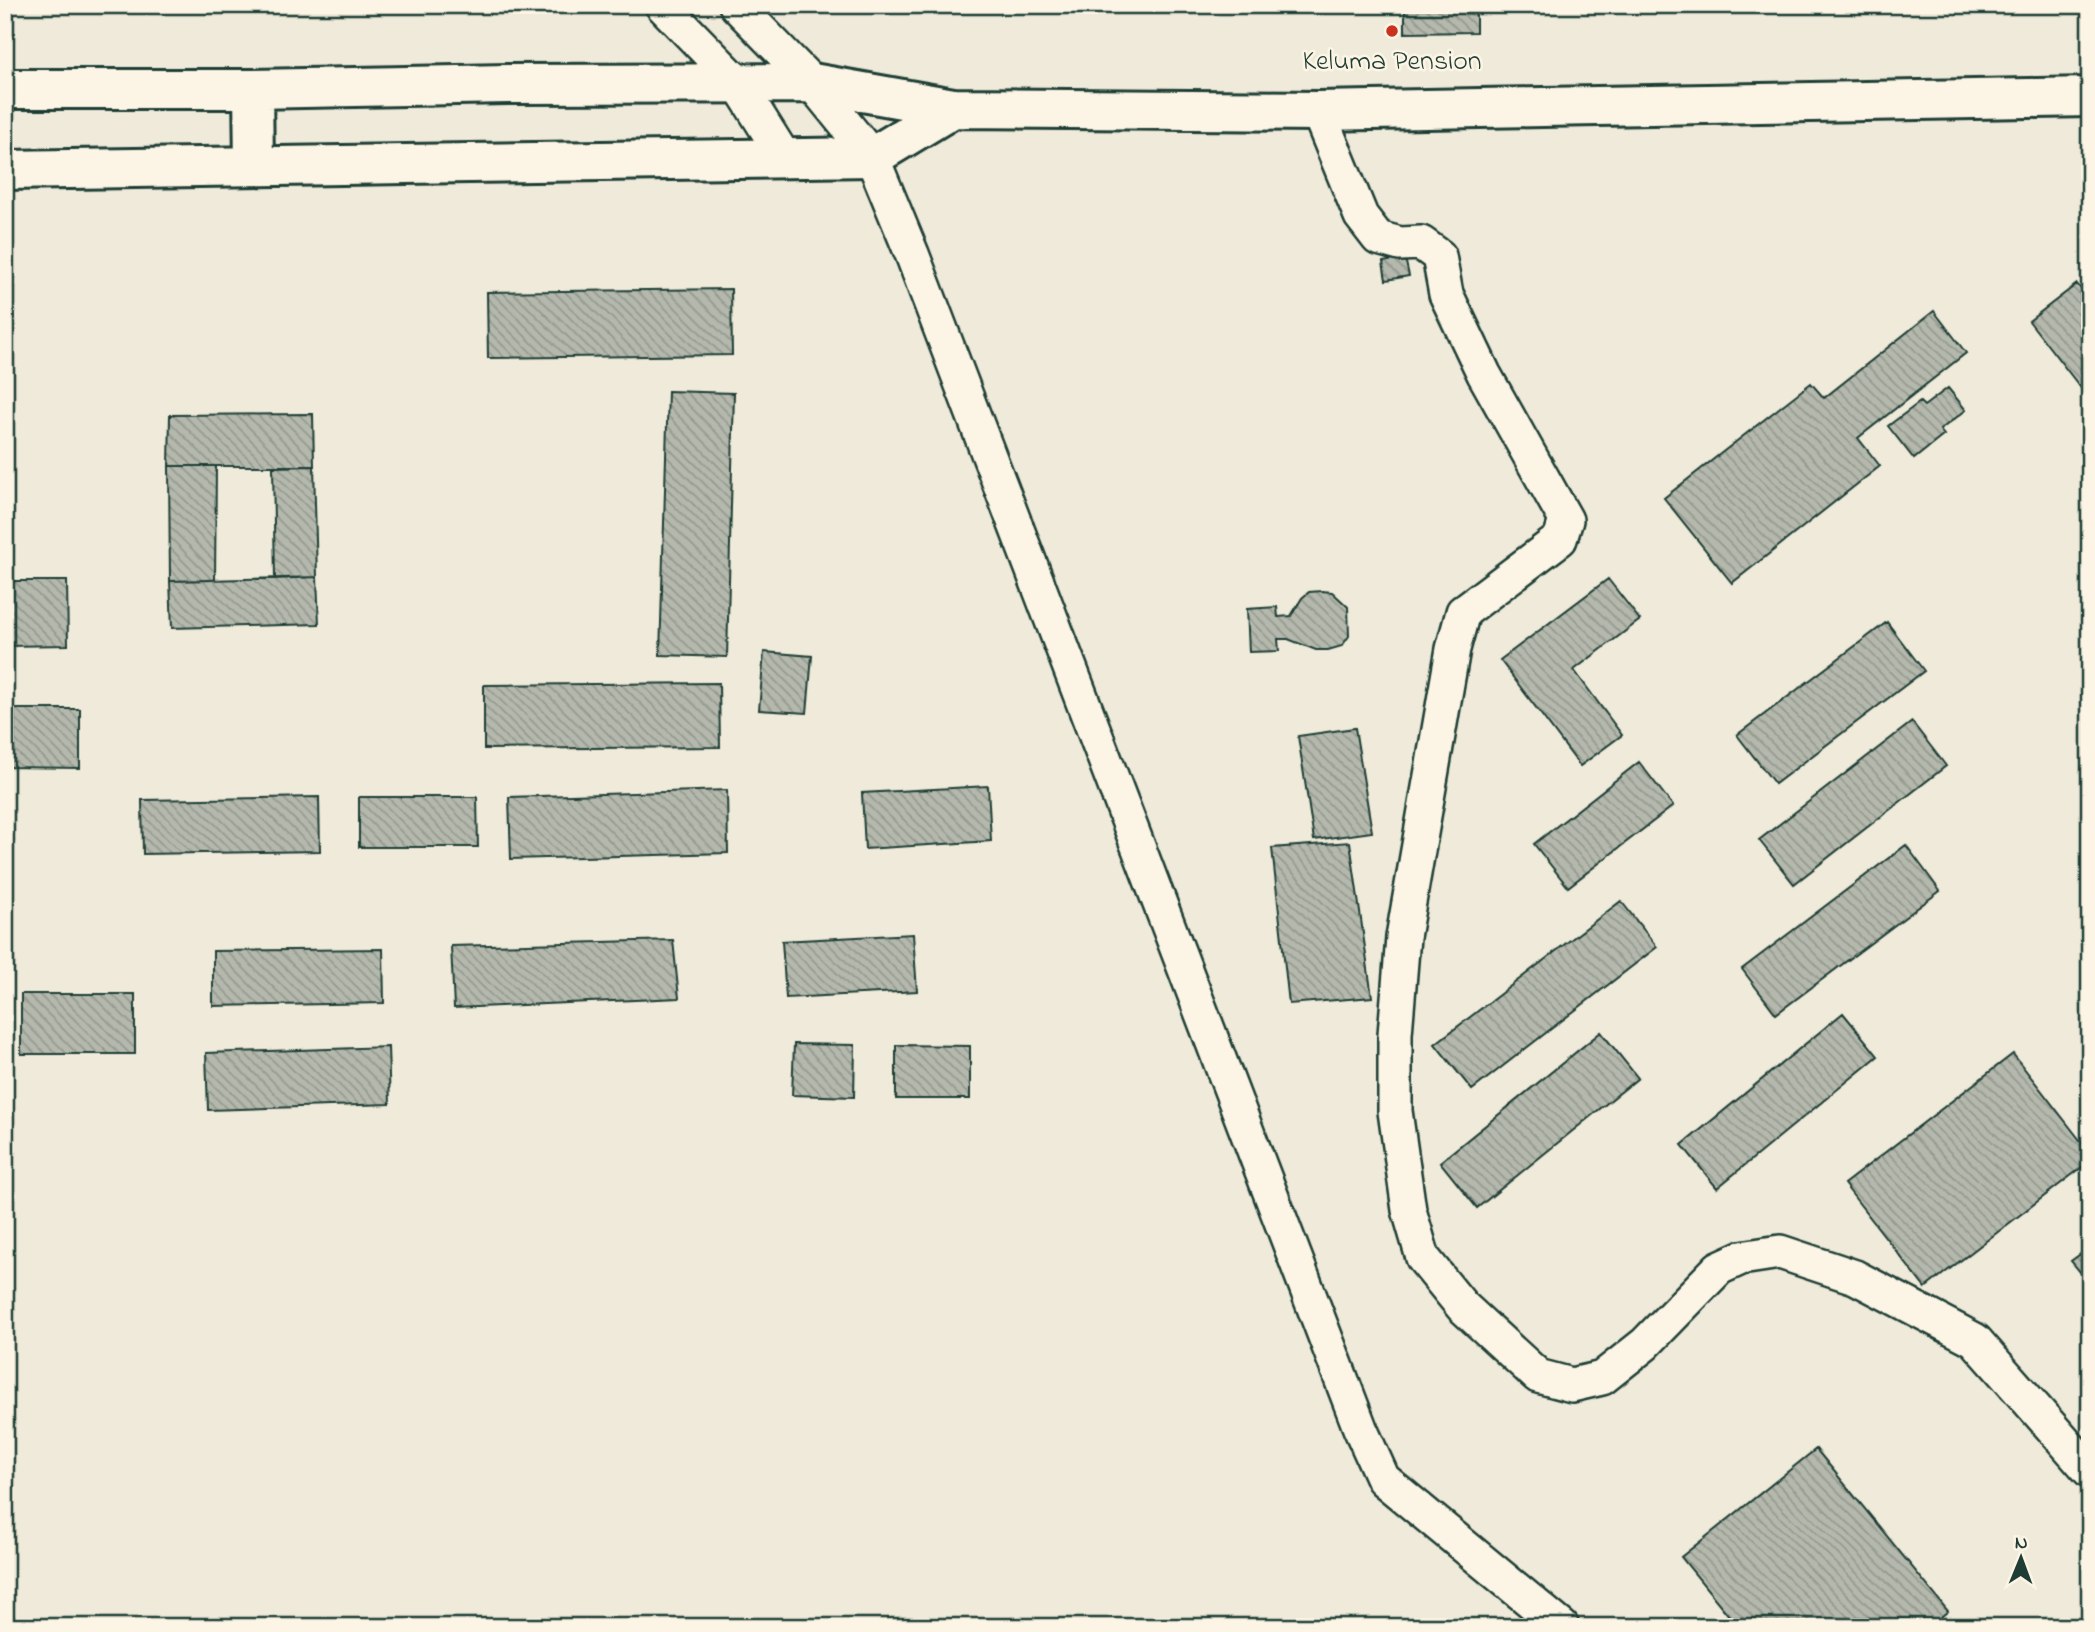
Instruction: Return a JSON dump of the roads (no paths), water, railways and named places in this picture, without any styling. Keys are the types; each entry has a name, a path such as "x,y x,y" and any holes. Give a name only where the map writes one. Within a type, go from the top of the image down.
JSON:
{"main road":[{"path":"5,89 812,83 953,108 1318,111 2090,97"},
{"path":"253,89 254,166"},
{"path":"5,170 872,157 953,108"}],"street":[{"path":"662,5 737,82 786,160"},
{"path":"736,5 812,83 872,157 917,267 1355,1415 1383,1479 1562,1627"},
{"path":"1318,111 1360,216 1378,238 1401,244 1421,243 1440,256 1446,294 1484,374 1566,520 1560,539 1462,612 1453,649 1403,937 1395,1034 1395,1111 1409,1210 1423,1258 1462,1306 1538,1376 1572,1385 1602,1378 1634,1352 1719,1268 1741,1258 1780,1252 1855,1277 1975,1340 2090,1471"}],"place":[{"name":"Keluma Pension","path":"1392,31"}]}
